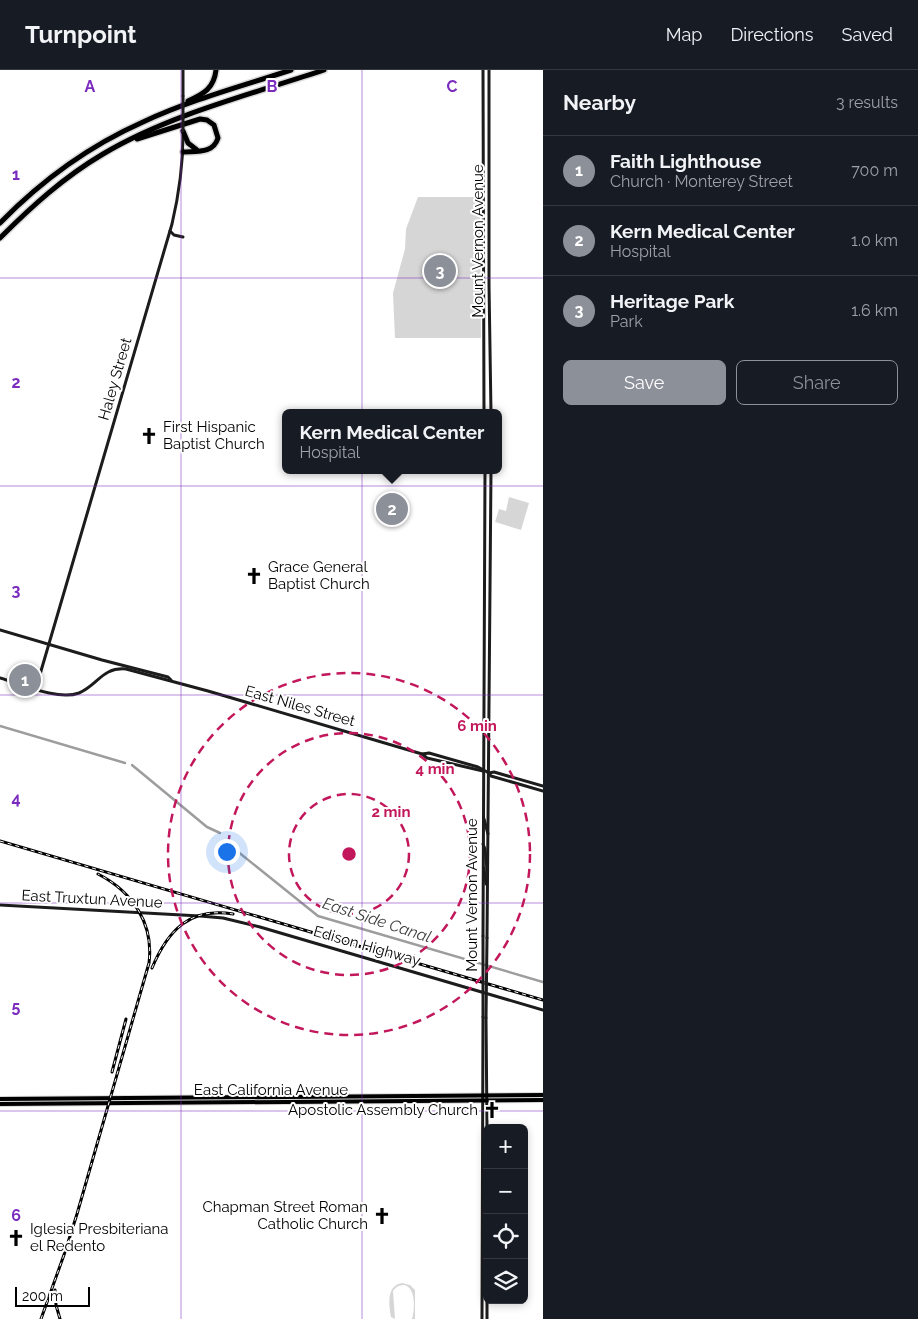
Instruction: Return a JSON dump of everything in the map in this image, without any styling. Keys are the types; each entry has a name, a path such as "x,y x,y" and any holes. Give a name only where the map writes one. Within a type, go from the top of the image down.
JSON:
{"highway":[{"path":"0,223 30,194 72,162 117,134 207,91 213,82 216,70"},
{"path":"160,114 291,70"},
{"path":"0,238 40,199 64,180 116,147 174,120 324,70"},
{"path":"116,147 168,128 204,119 214,125 218,138 213,147 202,152 183,152"},
{"path":"183,131 191,147 202,152"}],"main road":[{"name":"Haley Street","path":"36,688 170,231 180,190 183,152 183,70"},
{"name":"Mount Vernon Avenue","path":"483,70 484,409"},
{"name":"Mount Vernon Avenue","path":"489,70 491,409"},
{"path":"170,231 174,235 183,237"},
{"path":"483,285 489,285"},
{"name":"Mount Vernon Avenue","path":"482,1319 485,1018 483,867 485,474"},
{"name":"Mount Vernon Avenue","path":"485,937 488,895 491,474"},
{"name":"East Niles Street","path":"0,630 168,677 171,680 422,754 429,753 448,758 480,768 491,776 543,791"},
{"name":"East Niles Street","path":"36,688 57,694 71,695 81,692 105,673 118,669 126,669 167,681 171,680"},
{"path":"0,678 36,688"},
{"name":"East Niles Street","path":"489,773 494,772 543,786"},
{"path":"483,819 488,834"},
{"path":"483,844 488,871"},
{"path":"483,867 488,895"},
{"name":"East Truxtun Avenue","path":"0,905 182,914"},
{"name":"Edison Highway","path":"182,914 223,918 260,927 543,1010"},
{"name":"East California Avenue","path":"0,1099 315,1099 318,1096 543,1095"},
{"name":"East California Avenue","path":"0,1104 276,1102 297,1099 543,1100"},
{"name":"Mount Vernon Avenue","path":"484,1101 487,1124"},
{"path":"487,1304 487,1319"}],"shaded area":[{"path":"418,197 480,197 481,338 395,338 393,293 405,249 406,229"},
{"path":"509,497 529,503 521,530 495,522 499,509 506,511"},
{"path":"402,1283 410,1285 415,1290 415,1319 412,1319 414,1310 413,1294 404,1285 398,1286 393,1291 395,1319 391,1317 389,1301 391,1292 393,1288"}],"waterway":[{"name":"East Side Canal","path":"0,726 125,763"},
{"name":"East Side Canal","path":"132,765 207,827 220,833"},
{"name":"East Side Canal","path":"223,844 237,851 318,916 543,982"}],"railway":[{"path":"0,841 543,1000"},
{"path":"41,1319 77,1214 149,963 148,935 138,911 121,890 98,874"},
{"path":"152,968 165,943 182,924 204,914 233,914"},
{"path":"112,1072 126,1019"},
{"path":"55,1290 56,1305 60,1319"}],"place":[{"name":"Heritage Park","path":"440,271"},
{"name":"First Hispanic Baptist Church","path":"149,436"},
{"name":"Kern Medical Center","path":"392,509"},
{"name":"Grace General Baptist Church","path":"254,576"},
{"name":"Faith Lighthouse","path":"25,680"},
{"name":"Apostolic Assembly Church","path":"492,1110"},
{"name":"Chapman Street Roman Catholic Church","path":"382,1216"},
{"name":"Iglesia Presbiteriana el Redento","path":"16,1238"}]}
